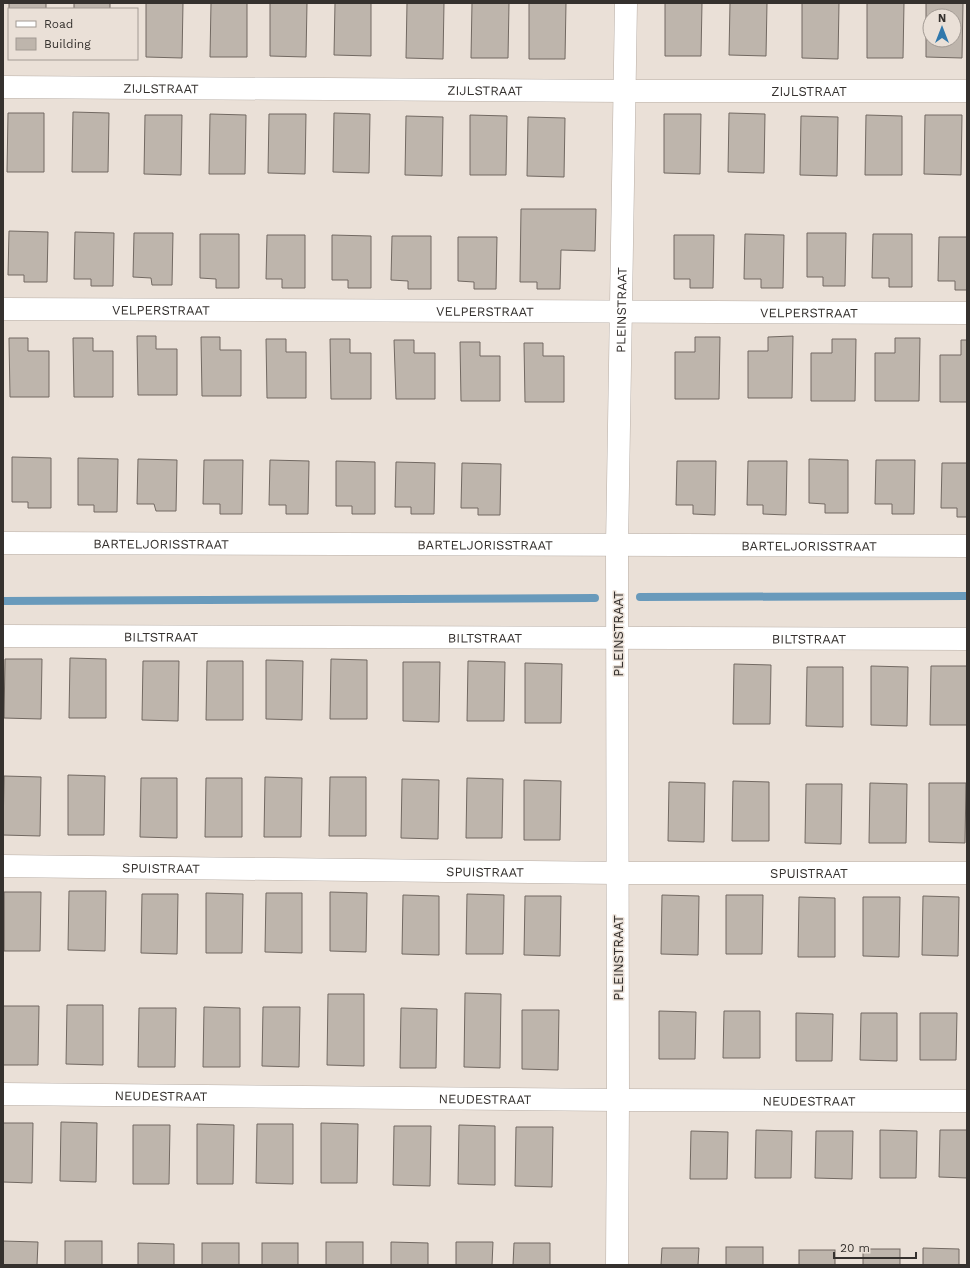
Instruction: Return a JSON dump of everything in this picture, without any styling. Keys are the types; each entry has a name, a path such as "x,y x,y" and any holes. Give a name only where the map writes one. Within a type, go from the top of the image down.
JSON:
{"street":[{"name":"PLEINSTRAAT","path":"617,1265 617,546 626,3"},
{"name":"ZIJLSTRAAT","path":"3,87 625,91 967,90"},
{"name":"VELPERSTRAAT","path":"3,309 967,313"},
{"name":"BARTELJORISSTRAAT","path":"3,543 967,546"},
{"name":"BILTSTRAAT","path":"3,636 967,639"},
{"name":"SPUISTRAAT","path":"3,866 618,873 967,873"},
{"name":"NEUDESTRAAT","path":"3,1094 618,1100 967,1101"}],"building":[{"path":"9,3 46,3 46,8 9,8"},
{"path":"74,3 110,3 110,8 74,8"},
{"path":"146,3 183,3 182,58 146,57"},
{"path":"211,3 247,3 247,57 210,57"},
{"path":"270,3 307,3 306,57 270,56"},
{"path":"335,3 371,3 371,56 334,55"},
{"path":"407,3 444,3 443,59 406,58"},
{"path":"472,3 509,3 508,58 471,58"},
{"path":"529,3 566,3 565,59 529,59"},
{"path":"665,3 702,3 701,56 665,56"},
{"path":"730,3 767,3 766,56 729,55"},
{"path":"802,3 839,3 838,59 802,58"},
{"path":"867,3 904,3 903,58 867,58"},
{"path":"926,3 963,3 962,58 926,57 926,48 962,48 962,8 926,8"},
{"path":"73,112 109,113 108,172 72,172"},
{"path":"8,113 44,113 44,172 7,172"},
{"path":"334,113 370,114 369,173 333,172"},
{"path":"729,113 765,114 764,173 728,172"},
{"path":"210,114 246,115 245,174 209,174"},
{"path":"269,114 306,114 305,174 268,173"},
{"path":"664,114 701,114 700,174 664,173"},
{"path":"145,115 182,115 181,175 144,174"},
{"path":"470,115 507,116 506,175 470,175"},
{"path":"866,115 902,116 902,175 865,175"},
{"path":"925,115 962,115 961,175 924,174"},
{"path":"406,116 443,117 442,176 405,175"},
{"path":"801,116 838,117 837,176 800,175"},
{"path":"528,117 565,118 564,177 527,176"},
{"path":"521,209 596,209 595,251 561,250 560,289 537,289 537,282 520,282"},
{"path":"9,231 48,232 47,282 24,282 24,275 8,275"},
{"path":"75,232 114,233 113,286 91,286 91,279 74,279"},
{"path":"134,233 173,233 172,285 152,285 151,278 133,277"},
{"path":"807,233 846,233 845,286 823,286 823,277 807,277"},
{"path":"200,234 239,234 239,288 216,288 216,279 200,278"},
{"path":"745,234 784,235 783,288 761,288 761,279 744,279"},
{"path":"873,234 912,234 912,287 889,287 889,278 872,278"},
{"path":"267,235 305,235 305,288 282,288 282,279 266,279"},
{"path":"332,235 371,236 371,288 348,288 348,280 332,280"},
{"path":"674,235 714,235 713,288 690,288 690,279 674,279"},
{"path":"392,236 431,236 431,289 408,289 408,281 391,280"},
{"path":"458,237 497,237 496,289 474,289 474,282 458,281"},
{"path":"939,237 967,237 967,290 955,290 955,281 938,281"},
{"path":"137,336 156,336 156,349 177,349 177,395 138,395"},
{"path":"793,336 792,398 748,398 748,351 768,351 768,337"},
{"path":"201,337 220,337 220,350 241,350 241,396 202,396"},
{"path":"695,337 720,337 719,399 675,399 675,352 695,352"},
{"path":"9,338 28,338 28,351 49,351 49,397 10,397"},
{"path":"73,338 93,338 93,351 113,351 113,397 74,397"},
{"path":"895,338 920,338 919,401 875,401 875,353 895,353"},
{"path":"266,339 286,339 286,352 306,352 306,398 267,398"},
{"path":"330,339 350,339 350,353 371,353 371,399 331,399"},
{"path":"832,339 856,339 855,401 811,401 811,353 832,353"},
{"path":"394,340 414,340 414,353 435,353 435,399 396,399"},
{"path":"961,340 967,340 967,402 940,402 940,355 961,355"},
{"path":"460,342 480,342 480,356 500,356 500,401 461,401"},
{"path":"524,343 543,343 543,356 564,356 564,402 525,402"},
{"path":"12,457 51,458 51,508 28,508 28,502 12,502"},
{"path":"78,458 118,459 117,512 94,512 94,505 78,505"},
{"path":"138,459 177,460 176,511 156,511 154,504 137,504"},
{"path":"809,459 848,460 848,513 825,513 825,504 809,503"},
{"path":"204,460 243,460 242,514 220,514 220,504 203,504"},
{"path":"270,460 309,461 308,514 286,514 286,505 269,505"},
{"path":"876,460 915,460 914,514 892,514 892,504 875,504"},
{"path":"336,461 375,462 375,514 352,514 352,506 336,506"},
{"path":"677,461 716,461 715,515 693,514 693,505 676,505"},
{"path":"748,461 787,461 786,515 763,514 763,505 747,505"},
{"path":"396,462 435,463 434,514 411,514 411,507 395,507"},
{"path":"462,463 501,464 500,515 478,515 478,508 461,508"},
{"path":"942,463 967,463 967,517 957,517 957,508 941,508"},
{"path":"70,658 106,659 106,718 69,718"},
{"path":"5,659 42,659 41,719 4,718"},
{"path":"331,659 367,660 367,719 330,719"},
{"path":"266,660 303,661 302,720 266,719"},
{"path":"143,661 179,661 178,721 142,720"},
{"path":"207,661 243,661 243,720 206,720"},
{"path":"468,661 505,662 504,721 467,721"},
{"path":"403,662 440,662 439,722 403,721"},
{"path":"525,663 562,664 561,723 525,723"},
{"path":"734,664 771,665 770,724 733,724"},
{"path":"871,666 908,667 907,726 871,725"},
{"path":"931,666 967,666 967,725 930,725"},
{"path":"807,667 843,667 843,727 806,726"},
{"path":"68,775 105,776 104,835 68,835"},
{"path":"4,776 41,777 40,836 3,835"},
{"path":"265,777 302,778 301,837 264,837"},
{"path":"330,777 366,777 366,836 329,836"},
{"path":"141,778 177,778 177,838 140,837"},
{"path":"206,778 242,778 242,837 205,837"},
{"path":"467,778 503,779 502,838 466,838"},
{"path":"402,779 439,780 438,839 401,838"},
{"path":"524,780 561,781 560,840 524,840"},
{"path":"733,781 769,782 769,841 732,841"},
{"path":"669,782 705,783 704,842 668,841"},
{"path":"870,783 907,784 906,843 869,843"},
{"path":"929,783 966,783 965,843 929,842"},
{"path":"806,784 842,784 841,844 805,843"},
{"path":"69,891 106,891 105,951 68,950"},
{"path":"4,892 41,892 40,951 4,951"},
{"path":"330,892 367,893 366,952 330,951"},
{"path":"206,893 243,894 242,953 206,953"},
{"path":"266,893 302,893 302,953 265,952"},
{"path":"142,894 178,894 177,954 141,953"},
{"path":"467,894 504,895 503,954 466,954"},
{"path":"403,895 439,896 439,955 402,954"},
{"path":"662,895 699,896 698,955 661,954"},
{"path":"726,895 763,895 762,954 726,954"},
{"path":"525,896 561,896 560,956 524,955"},
{"path":"923,896 959,897 958,956 922,955"},
{"path":"799,897 835,898 835,957 798,957"},
{"path":"863,897 900,897 899,957 863,956"},
{"path":"465,993 501,994 500,1068 464,1067"},
{"path":"328,994 364,994 364,1066 327,1065"},
{"path":"67,1005 103,1005 103,1065 66,1064"},
{"path":"3,1006 39,1006 38,1065 3,1065"},
{"path":"204,1007 240,1008 240,1067 203,1067"},
{"path":"263,1007 300,1007 299,1067 262,1066"},
{"path":"139,1008 176,1008 175,1067 138,1067"},
{"path":"401,1008 437,1009 436,1068 400,1068"},
{"path":"522,1010 559,1010 558,1070 522,1069"},
{"path":"659,1011 696,1012 695,1059 659,1059"},
{"path":"724,1011 760,1011 760,1058 723,1058"},
{"path":"796,1013 833,1014 832,1061 796,1061"},
{"path":"861,1013 897,1013 897,1061 860,1060"},
{"path":"920,1013 957,1013 956,1060 920,1060"},
{"path":"61,1122 97,1123 96,1182 60,1181"},
{"path":"3,1123 33,1123 32,1183 3,1182"},
{"path":"321,1123 358,1124 357,1183 321,1183"},
{"path":"197,1124 234,1125 233,1184 197,1184"},
{"path":"257,1124 293,1124 293,1184 256,1183"},
{"path":"133,1125 170,1125 169,1184 133,1184"},
{"path":"459,1125 495,1126 495,1185 458,1184"},
{"path":"394,1126 431,1126 430,1186 393,1185"},
{"path":"516,1127 553,1127 552,1187 515,1186"},
{"path":"756,1130 792,1131 791,1178 755,1178"},
{"path":"880,1130 917,1131 916,1178 880,1178"},
{"path":"940,1130 967,1130 967,1178 939,1177"},
{"path":"691,1131 728,1132 727,1179 690,1179"},
{"path":"816,1131 853,1131 852,1179 815,1178"},
{"path":"3,1241 38,1242 37,1265 3,1265"},
{"path":"65,1241 102,1241 102,1265 65,1265"},
{"path":"326,1242 363,1242 363,1265 326,1265"},
{"path":"391,1242 428,1243 428,1265 391,1265"},
{"path":"456,1242 493,1242 492,1265 456,1265"},
{"path":"138,1243 174,1244 174,1265 138,1265"},
{"path":"202,1243 239,1243 239,1265 202,1265"},
{"path":"262,1243 298,1243 298,1265 262,1265"},
{"path":"514,1243 550,1243 550,1265 513,1265"},
{"path":"726,1247 763,1247 763,1265 726,1265"},
{"path":"662,1248 699,1248 698,1265 661,1265"},
{"path":"923,1248 959,1249 959,1265 923,1265"},
{"path":"863,1249 900,1249 900,1265 863,1265"},
{"path":"799,1250 835,1250 835,1265 799,1265"}],"waterway":[{"path":"640,597 967,596"},
{"path":"3,601 595,598"}]}
